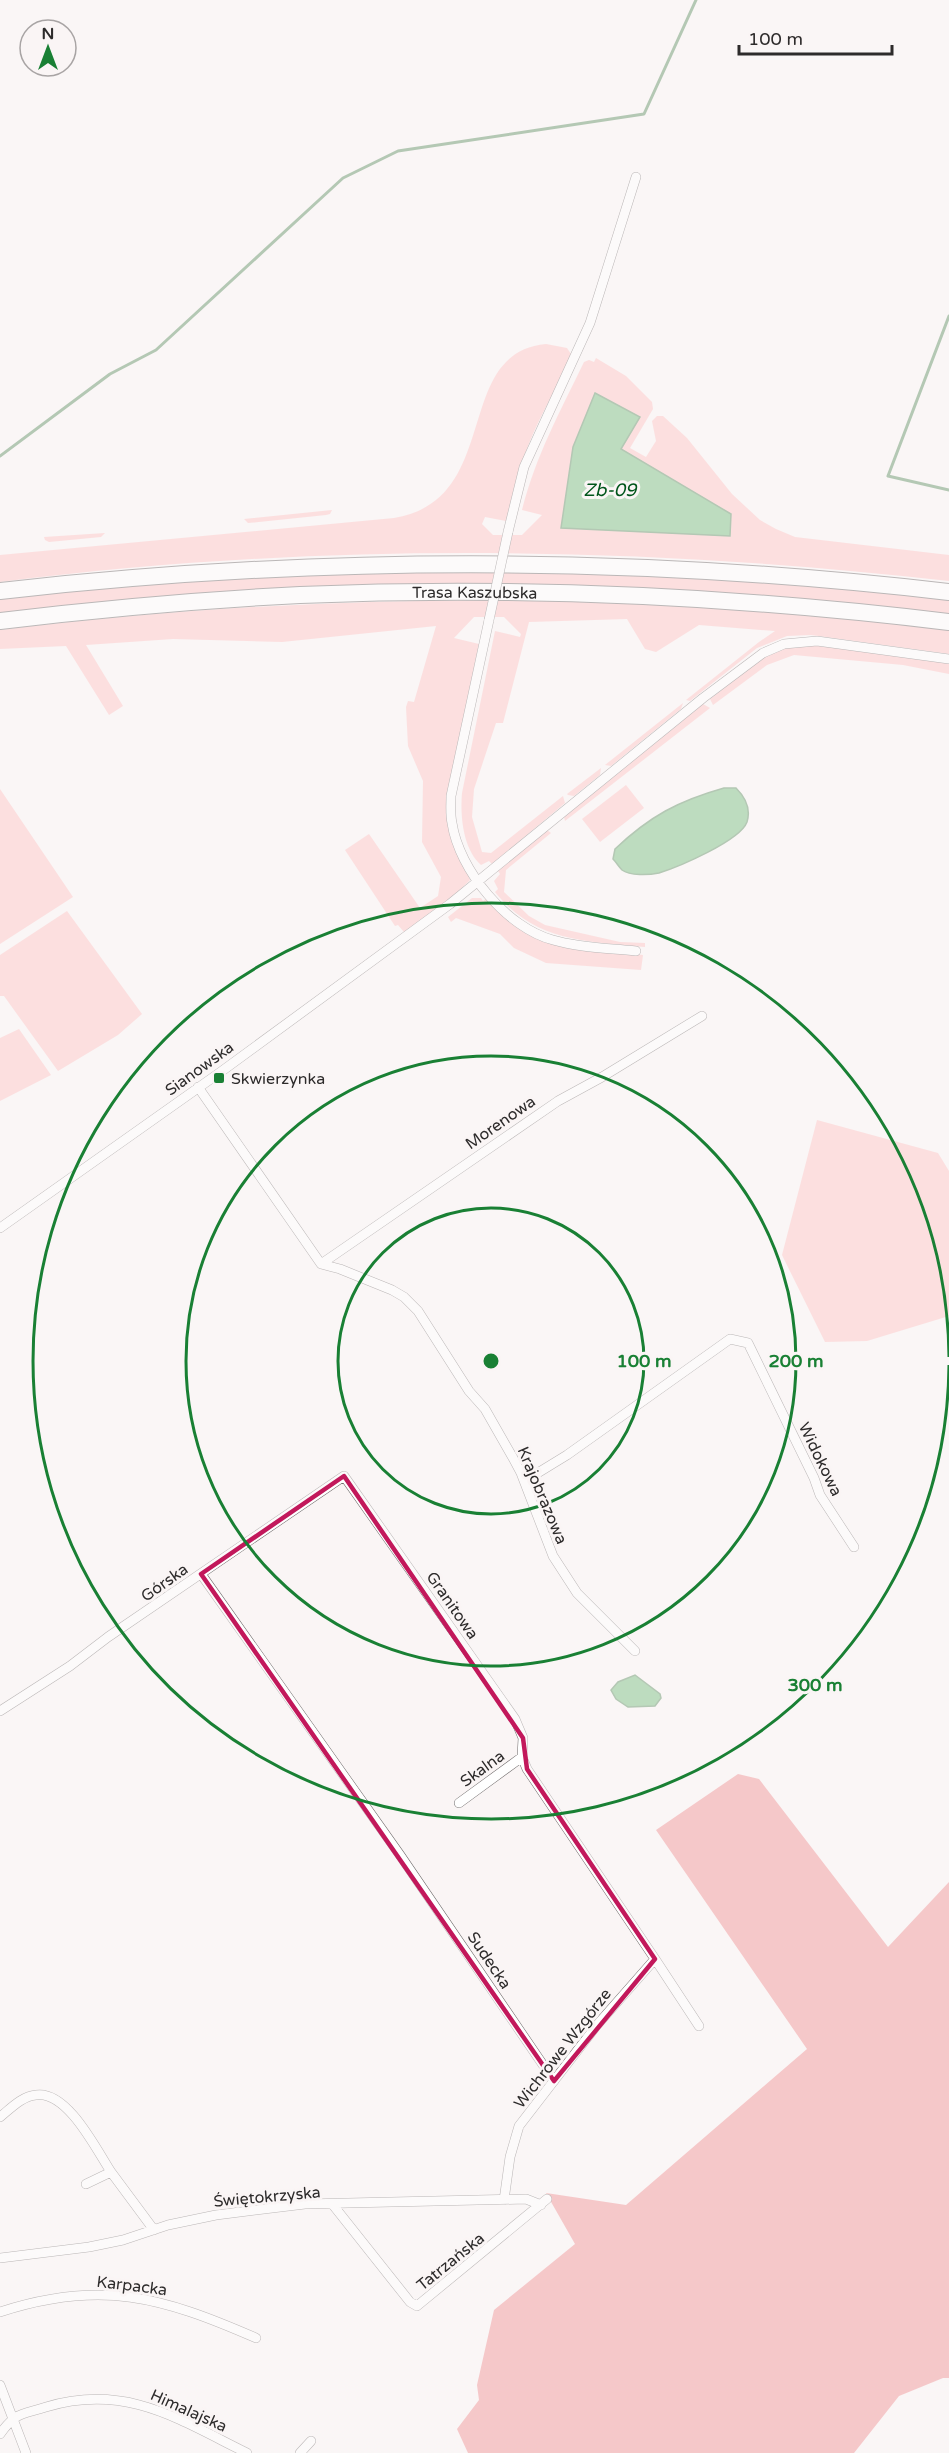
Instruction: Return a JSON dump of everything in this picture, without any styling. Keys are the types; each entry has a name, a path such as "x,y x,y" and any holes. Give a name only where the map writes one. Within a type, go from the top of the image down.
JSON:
{"highway":[{"name":"Trasa Kaszubska","path":"0,591 231,570 446,563 576,564 707,570 949,592"},
{"name":"Trasa Kaszubska","path":"0,621 89,610 233,599 423,592 576,593 705,599 869,612 949,622"}],"street":[{"path":"636,177 590,323 524,467 451,796 455,837 469,868 505,912 538,935 573,944 636,951"},
{"name":"Sianowska","path":"0,1228 415,930 479,881 754,658 784,644 817,642 949,659"},
{"name":"Morenowa","path":"321,1264 558,1101 702,1016"},
{"path":"198,1088 321,1264"},
{"name":"Krajobrazowa","path":"321,1264 340,1269 392,1290 404,1297 418,1311 469,1391 485,1408 521,1473 553,1556 577,1593 635,1651"},
{"name":"Widokowa","path":"521,1473 536,1474 567,1455 730,1339 748,1344 783,1413 820,1495 854,1547"},
{"name":"Górska","path":"0,1711 70,1666 108,1637 344,1476"},
{"name":"Granitowa","path":"344,1476 515,1719 523,1738 522,1757"},
{"name":"Sudecka","path":"201,1574 400,1855 555,2081"},
{"path":"522,1757 527,1769 699,2026"},
{"name":"Skalna","path":"459,1803 522,1757"},
{"name":"Wichrowe Wzgórze","path":"504,2200 510,2157 519,2126 597,2025 655,1959"},
{"path":"0,2117 24,2099 35,2095 48,2095 64,2104 154,2230"},
{"path":"86,2184 111,2172"},
{"name":"Świętokrzyska","path":"0,2258 89,2247 216,2215 305,2204 526,2199 544,2202"},
{"name":"Tatrzańska","path":"333,2205 410,2302 417,2306 544,2202"},
{"name":"Karpacka","path":"0,2312 54,2299 90,2294 128,2296 166,2303 208,2317 256,2338"},
{"path":"0,2385 26,2453"},
{"name":"Himalajska","path":"12,2417 53,2405 85,2400 133,2402 165,2413 247,2453"},
{"path":"0,2434 12,2417"},
{"path":"300,2453 311,2441"}],"highlighted area":[{"path":"344,1476 523,1738 527,1769 655,1959 554,2081 201,1574"}],"shaded area":[{"path":"546,344 567,348 571,354 530,441 506,521 485,517 482,524 493,535 522,535 542,515 522,510 534,471 584,362 589,360 594,362 596,358 626,376 652,402 653,409 630,448 646,457 656,441 652,421 657,416 663,416 687,438 732,494 760,520 795,537 949,555 949,581 712,560 474,553 237,560 118,569 0,582 0,555 394,518 428,506 451,484 465,457 485,398 498,372 517,353"},
{"path":"332,510 326,515 248,523 244,519"},
{"path":"105,533 101,537 49,542 44,537"},
{"path":"577,569 949,597 949,614 729,593 577,586 0,615 0,598 271,573"},
{"path":"529,600 731,608 949,629 949,654 811,635 787,636 757,648 690,701 686,700 775,631 699,625 656,652 645,649 627,619 529,622 503,723 496,723 474,789 472,817 482,852 491,853 563,796 565,803 492,864 489,861 481,865 470,850 464,832 462,793 495,631 520,637 521,634 504,617 474,617 454,638 479,644 447,800 470,880 456,894 404,932 398,925 395,926 345,850 369,834 420,908 438,896 441,877 422,842 423,781 408,746 406,707 408,701 414,702 436,626 282,642 173,639 86,645 123,706 109,715 66,646 0,649 0,630 66,622 264,606 396,601"},
{"path":"803,645 848,648 949,662 949,674 903,665 794,655 767,665 713,705 710,699 763,657 775,650"},
{"path":"683,703 681,709 611,766 605,765"},
{"path":"703,704 710,708 565,821 564,817"},
{"path":"601,768 600,775 574,796 567,794"},
{"path":"626,785 644,808 600,842 582,819"},
{"path":"0,789 73,897 0,944"},
{"path":"547,830 551,833 506,870 504,892 529,916 545,925 620,942 645,943 645,947 582,940 544,930 527,921 495,892 498,889 494,881 500,874 498,871"},
{"path":"472,898 481,898 483,901 487,898 504,916 521,929 539,938 577,948 643,955 641,970 546,963 514,948 500,934 456,918 451,922 448,917"},
{"path":"67,911 142,1014 118,1035 58,1071 4,996 0,996 0,955"},
{"path":"19,1029 51,1075 0,1101 0,1038"},
{"path":"817,1120 938,1153 949,1171 949,1316 867,1341 825,1342 782,1255"},
{"path":"738,1774 759,1779 888,1947 949,1882 949,2378 943,2378 899,2396 854,2453 468,2453 457,2429 479,2400 477,2385 494,2310 575,2244 546,2193 626,2205 807,2049 656,1830"}],"water":[{"name":"Zb-09","path":"595,393 640,417 621,449 731,514 730,536 561,528 573,447"},
{"path":"724,788 736,788 744,799 748,817 742,829 721,845 680,865 655,874 625,872 613,859 615,849 628,837 665,811 692,798"},
{"path":"635,1675 660,1694 661,1698 655,1706 628,1707 616,1699 611,1690 618,1682"}],"waterway":[{"path":"0,456 110,374 156,350 343,178 398,151 644,114 696,0"},
{"path":"949,316 888,476 949,490"}],"place":[{"name":"Skwierzynka","path":"219,1078"}]}
